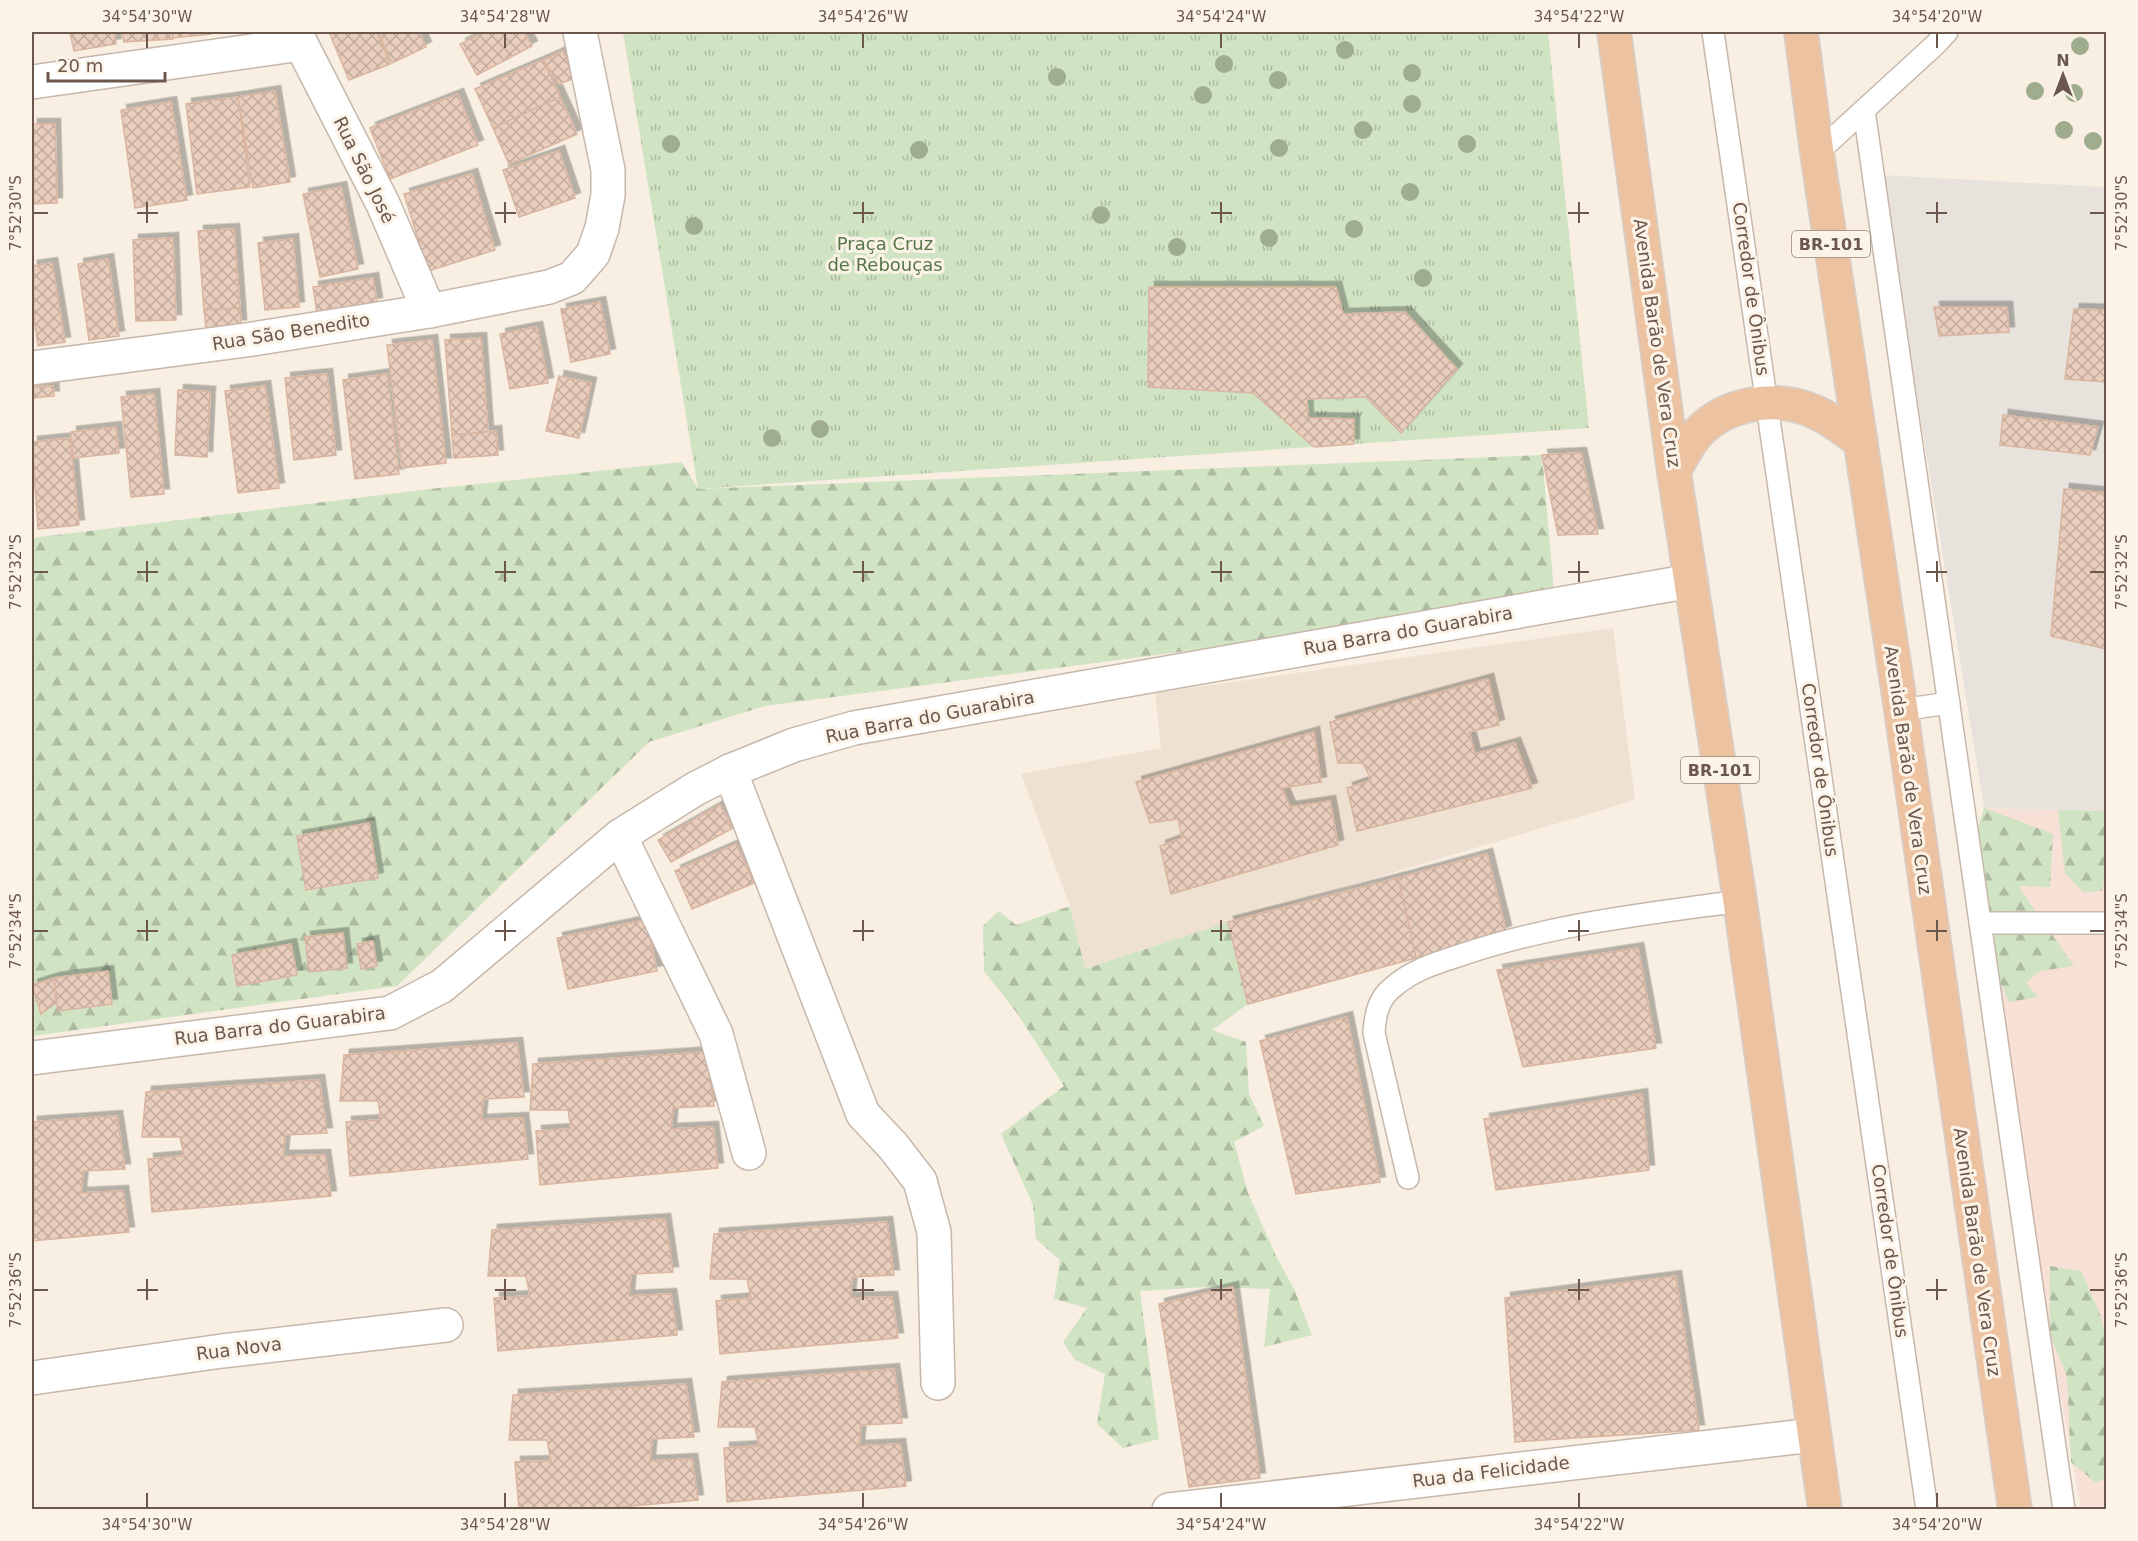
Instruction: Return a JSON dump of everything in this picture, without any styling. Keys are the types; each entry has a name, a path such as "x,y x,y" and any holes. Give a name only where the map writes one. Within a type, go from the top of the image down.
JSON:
{"highway":[{"name":"Avenida Barão de Vera Cruz","path":"1614,32 1674,472 1740,901 1825,1509"},
{"name":"Avenida Barão de Vera Cruz","path":"1801,32 2015,1509"},
{"path":"1674,472 1698,433 1718,416 1767,402 1813,411 1837,424 1861,442"}],"street":[{"name":"Rua São Benedito","path":"32,368 246,340 429,311 549,286 572,278 593,254 602,228 608,195 608,170 580,32"},
{"path":"32,82 298,38"},
{"name":"Rua São José","path":"298,38 383,204 429,311"},
{"name":"Rua Barra do Guarabira","path":"32,1058 390,1013 442,986 620,836 695,789 730,771 794,745 854,729 1691,581"},
{"path":"730,771 863,1114 893,1146 920,1181 934,1232 938,1383"},
{"path":"620,836 716,1034 749,1153"},
{"name":"Rua Nova","path":"32,1378 222,1351 447,1325"},
{"name":"Rua da Felicidade","path":"1169,1509 1813,1435"}],"lane":[{"name":"Corredor de Ônibus","path":"1713,32 1927,1509"},
{"path":"1817,153 1947,32"},
{"path":"1864,110 2064,1509"},
{"path":"1900,710 1949,703"},
{"path":"1408,1178 1374,1033 1376,1011 1390,989 1418,969 1492,944 1584,923 1740,901"},
{"path":"1980,923 2106,923"}],"shaded area":[{"path":"1881,175 2106,187 2106,811 1984,808"},
{"path":"1613,628 1635,800 1228,922 1085,969 1070,906 1021,774 1161,748 1155,693"},
{"path":"1984,808 2106,811 2106,1509 2081,1509 2013,1126"}],"green space":[{"name":"Praça Cruz de Rebouças","path":"623,32 1548,32 1589,428 698,489"},
{"path":"1542,455 1555,603 765,706 649,742 397,986 32,1036 32,538 430,489 682,462 698,489"},
{"path":"1984,808 2053,834 2050,887 2018,886 2074,966 2040,971 2026,983 2038,997 2009,1002 1997,975 1970,853"},
{"path":"2058,810 2106,811 2106,870 2102,891 2083,892 2065,873"},
{"path":"1070,906 1085,969 1228,922 1248,1004 1212,1030 1246,1042 1249,1094 1264,1126 1234,1142 1248,1193 1276,1256 1294,1289 1312,1335 1264,1347 1270,1289 1207,1287 1140,1291 1159,1439 1123,1448 1097,1424 1105,1374 1075,1360 1063,1342 1087,1308 1054,1299 1060,1260 1036,1239 1033,1205 1001,1134 1064,1086 1017,1013 984,971 983,926 999,911 1016,925"},
{"path":"2050,1266 2081,1271 2100,1314 2106,1338 2106,1479 2095,1482 2071,1462 2067,1377 2050,1335"}],"building":[{"path":"70,32 114,32 116,44 74,51"},
{"path":"122,32 172,32 173,39 124,42"},
{"path":"173,32 210,32 211,34 173,38"},
{"path":"329,32 377,32 390,64 349,80"},
{"path":"378,32 419,32 426,47 392,63"},
{"path":"484,32 524,32 532,46 477,75 460,44"},
{"path":"563,51 575,78 559,84 543,60"},
{"path":"543,60 560,97 493,128 475,89"},
{"path":"275,91 290,182 253,188 238,97"},
{"path":"458,94 478,145 390,179 370,128"},
{"path":"238,97 250,187 197,194 186,104"},
{"path":"560,97 577,134 509,164 493,128"},
{"path":"171,102 187,200 135,208 121,110"},
{"path":"32,124 55,124 57,203 32,204"},
{"path":"559,151 575,198 519,217 503,170"},
{"path":"472,174 495,250 428,271 404,194"},
{"path":"341,187 358,269 320,277 303,194"},
{"path":"234,229 240,308 204,310 198,231"},
{"path":"173,238 176,320 136,321 133,240"},
{"path":"293,239 299,307 265,310 258,243"},
{"path":"108,259 119,336 89,340 78,264"},
{"path":"52,263 65,342 38,346 32,304 32,266"},
{"path":"373,278 377,303 317,313 313,287"},
{"path":"1149,287 1336,287 1343,314 1405,312 1457,369 1401,433 1366,397 1307,399 1308,418 1354,419 1354,444 1314,447 1253,393 1148,387"},
{"path":"600,302 610,354 571,362 561,309"},
{"path":"1934,307 2007,307 2009,332 1939,336"},
{"path":"240,308 241,325 206,328 204,310"},
{"path":"2074,309 2106,310 2106,382 2065,379"},
{"path":"537,327 548,383 510,389 500,334"},
{"path":"481,338 488,432 452,435 445,340"},
{"path":"432,340 446,463 402,468 387,345"},
{"path":"327,374 336,455 294,460 285,378"},
{"path":"387,374 399,474 355,479 343,380"},
{"path":"559,376 591,383 579,438 546,431"},
{"path":"53,386 54,396 32,398 32,387"},
{"path":"265,386 279,488 238,493 225,391"},
{"path":"178,390 210,392 207,457 175,455"},
{"path":"154,394 164,494 131,497 121,397"},
{"path":"2003,415 2098,427 2090,455 2000,445"},
{"path":"116,427 119,453 73,458 71,432"},
{"path":"496,431 498,455 454,458 452,435"},
{"path":"70,438 79,525 38,529 32,442"},
{"path":"1581,453 1598,534 1558,535 1542,455"},
{"path":"2064,489 2106,493 2106,649 2051,636"},
{"path":"1488,679 1499,725 1469,732 1475,754 1515,743 1532,788 1357,831 1347,788 1371,780 1363,763 1338,763 1330,722"},
{"path":"1314,732 1321,782 1282,788 1290,807 1330,801 1338,845 1171,894 1160,846 1182,838 1178,819 1150,823 1136,782"},
{"path":"720,805 733,828 671,862 658,840"},
{"path":"369,823 378,878 306,890 297,836"},
{"path":"736,844 754,883 692,909 675,871"},
{"path":"1487,854 1506,931 1416,958 1398,878"},
{"path":"1398,878 1416,958 1248,1004 1228,922"},
{"path":"646,920 657,971 568,989 557,938"},
{"path":"343,933 347,968 309,972 305,937"},
{"path":"373,941 377,966 361,969 357,944"},
{"path":"291,944 297,975 237,986 232,955"},
{"path":"1638,948 1656,1048 1523,1067 1497,970"},
{"path":"108,971 112,1004 58,1011 54,978"},
{"path":"54,978 56,1003 41,1014 32,985"},
{"path":"1347,1017 1380,1182 1296,1194 1260,1041"},
{"path":"517,1043 524,1097 483,1099 481,1120 523,1118 528,1159 350,1176 346,1122 381,1120 378,1101 340,1101 344,1055"},
{"path":"706,1052 714,1106 673,1108 671,1129 713,1127 718,1168 540,1185 536,1131 571,1129 568,1110 530,1110 533,1064"},
{"path":"319,1080 327,1133 285,1135 283,1156 325,1155 331,1196 152,1212 148,1159 184,1156 180,1137 142,1137 146,1092"},
{"path":"1642,1094 1649,1170 1496,1190 1484,1119"},
{"path":"117,1116 125,1169 83,1171 81,1193 123,1191 129,1232 32,1241 32,1122"},
{"path":"665,1219 673,1272 631,1274 629,1296 671,1294 677,1335 498,1351 494,1298 530,1296 526,1276 488,1276 492,1230"},
{"path":"887,1222 894,1275 852,1277 850,1298 892,1297 898,1338 720,1354 716,1301 751,1298 747,1279 710,1279 714,1234"},
{"path":"1676,1276 1699,1430 1515,1442 1505,1298"},
{"path":"1233,1287 1260,1478 1189,1487 1159,1304"},
{"path":"894,1369 902,1423 861,1425 859,1446 900,1444 906,1486 727,1502 724,1448 759,1446 755,1427 718,1427 722,1382"},
{"path":"686,1384 694,1437 652,1439 650,1461 692,1459 698,1500 588,1510 519,1510 515,1462 551,1461 547,1440 509,1440 513,1395"}]}
